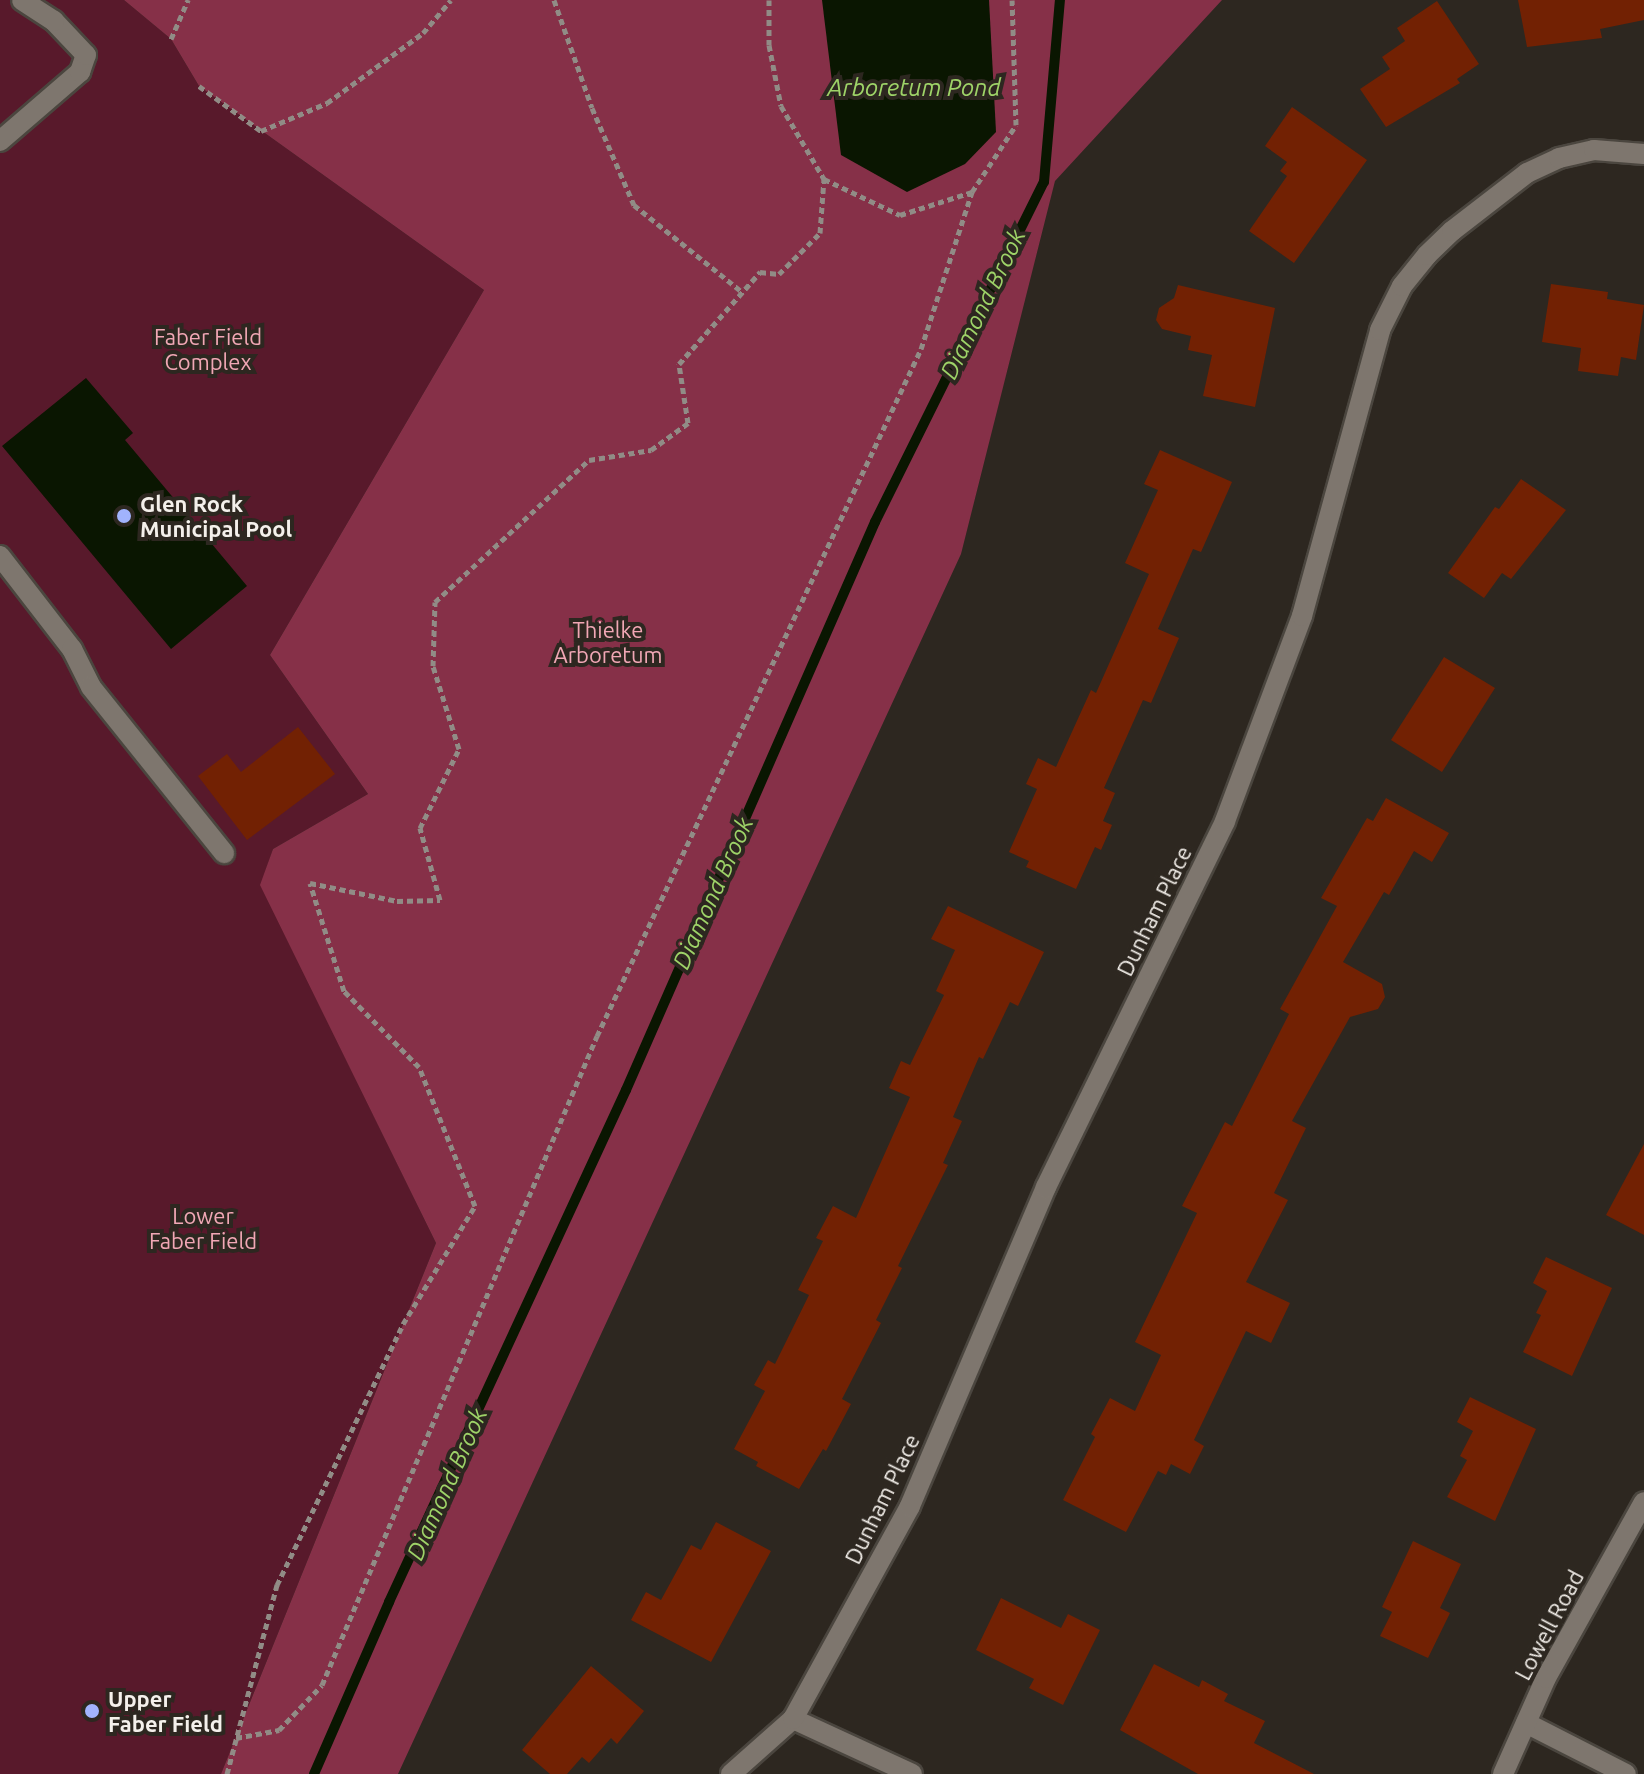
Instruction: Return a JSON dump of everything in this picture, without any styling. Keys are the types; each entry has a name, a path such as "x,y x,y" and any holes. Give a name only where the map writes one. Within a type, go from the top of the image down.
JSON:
{"street":[{"path":"0,141 80,72 86,55 54,21 22,0"},
{"name":"Dunham Place","path":"731,1774 793,1719 910,1506 1046,1187 1225,821 1302,616 1380,330 1402,286 1452,231 1527,173 1559,158 1594,150 1644,154"},
{"path":"0,556 72,649 91,687 224,853"},
{"name":"Lowell Road","path":"1503,1774 1546,1678 1644,1502"},
{"path":"793,1719 912,1774"},
{"path":"1526,1723 1626,1774"}],"path":[{"path":"171,39 188,0"},
{"path":"199,86 261,131 327,103 423,33 451,0"},
{"path":"554,0 592,108 634,205 741,291"},
{"path":"769,0 769,45 781,106 824,179 900,215 972,192"},
{"path":"236,1738 279,1730 322,1685 597,1036 921,349 972,192 1016,125 1012,0"},
{"path":"227,1774 277,1585 403,1324 475,1206 419,1067 344,991 310,883 397,901 440,900 420,828 459,749 433,666 435,602 589,460 651,450 688,423 679,364 760,272 779,274 820,233 824,179"}],"green space":[{"name":"Faber Field Complex","path":"0,0 124,0 171,39 199,86 484,290 270,655 368,794 273,849 261,885 436,1243 221,1774 0,1774"},
{"name":"Thielke Arboretum","path":"124,0 1222,0 1055,181 961,554 398,1774 221,1774 436,1243 260,885 273,849 368,794 270,655 484,290 199,86 171,39"}],"water":[{"name":"Arboretum Pond","path":"822,0 989,0 996,132 965,164 907,192 841,155"},
{"name":"Glen Rock Municipal Pool","path":"86,378 133,433 125,440 247,586 171,649 2,446"}],"building":[{"path":"1518,0 1644,0 1644,20 1600,29 1602,38 1527,47"},
{"path":"1437,1 1479,64 1457,79 1460,83 1386,127 1360,89 1390,69 1382,57 1405,41 1397,28"},
{"path":"1292,107 1367,160 1294,263 1249,231 1287,176 1280,171 1287,162 1265,146"},
{"path":"1551,284 1608,292 1607,299 1644,305 1636,360 1621,357 1618,376 1578,371 1581,348 1542,342"},
{"path":"1178,285 1275,308 1255,407 1203,396 1212,355 1188,350 1191,336 1162,329 1156,320 1159,308 1174,298"},
{"path":"1160,450 1232,482 1201,552 1193,549 1158,629 1179,638 1151,703 1143,700 1104,788 1115,793 1103,821 1112,825 1101,850 1095,847 1076,889 1026,867 1029,861 1009,852 1037,789 1026,784 1038,758 1056,767 1091,690 1096,693 1149,574 1125,563 1158,490 1144,484"},
{"path":"1521,479 1566,510 1511,579 1502,573 1484,598 1448,573 1495,507 1499,509"},
{"path":"1444,657 1495,688 1442,772 1391,740"},
{"path":"298,727 335,774 247,840 198,776 227,754 241,772"},
{"path":"1386,798 1449,833 1432,862 1414,851 1389,895 1384,892 1343,962 1382,984 1385,997 1378,1009 1350,1017 1292,1121 1306,1128 1274,1193 1288,1200 1246,1282 1290,1303 1271,1343 1246,1331 1194,1440 1204,1446 1190,1474 1171,1464 1166,1475 1158,1471 1126,1532 1063,1500 1095,1437 1091,1434 1110,1398 1135,1411 1161,1355 1135,1342 1197,1213 1182,1206 1225,1122 1232,1126 1289,1014 1280,1009 1337,906 1321,898 1367,818 1373,821"},
{"path":"948,906 1044,952 1018,1006 1010,1002 983,1059 979,1057 953,1117 962,1121 943,1163 948,1165 898,1266 902,1268 876,1320 881,1323 842,1399 851,1404 826,1451 823,1449 799,1489 756,1466 758,1462 734,1449 765,1391 754,1385 768,1360 775,1364 809,1295 798,1290 823,1241 816,1238 833,1206 856,1218 910,1097 889,1088 901,1061 910,1065 944,995 936,991 955,950 931,939"},
{"path":"1644,1144 1644,1235 1606,1215"},
{"path":"1546,1257 1612,1288 1572,1376 1523,1352 1541,1315 1536,1313 1547,1291 1533,1283"},
{"path":"1470,1397 1536,1429 1495,1521 1447,1497 1467,1460 1460,1456 1473,1431 1457,1422"},
{"path":"716,1522 771,1551 711,1662 631,1620 646,1592 661,1600 691,1545 701,1550"},
{"path":"1413,1541 1461,1564 1440,1608 1450,1613 1428,1658 1380,1636 1392,1612 1382,1607"},
{"path":"1001,1598 1061,1628 1068,1614 1100,1630 1063,1705 1029,1688 1034,1679 976,1650"},
{"path":"1154,1664 1199,1687 1202,1680 1228,1694 1224,1701 1265,1721 1254,1743 1314,1774 1198,1774 1120,1730"},
{"path":"591,1666 644,1711 617,1744 611,1738 589,1763 582,1757 567,1774 550,1774 522,1750"}],"waterway":[{"name":"Diamond Brook","path":"314,1774 389,1602 626,1090 875,522 1044,182 1060,0"}],"place":[{"name":"Glen Rock Municipal Pool","path":"124,516"},
{"name":"Upper Faber Field","path":"92,1711"}],"park label":[{"name":"Lower Faber Field","path":"203,1228"}]}
